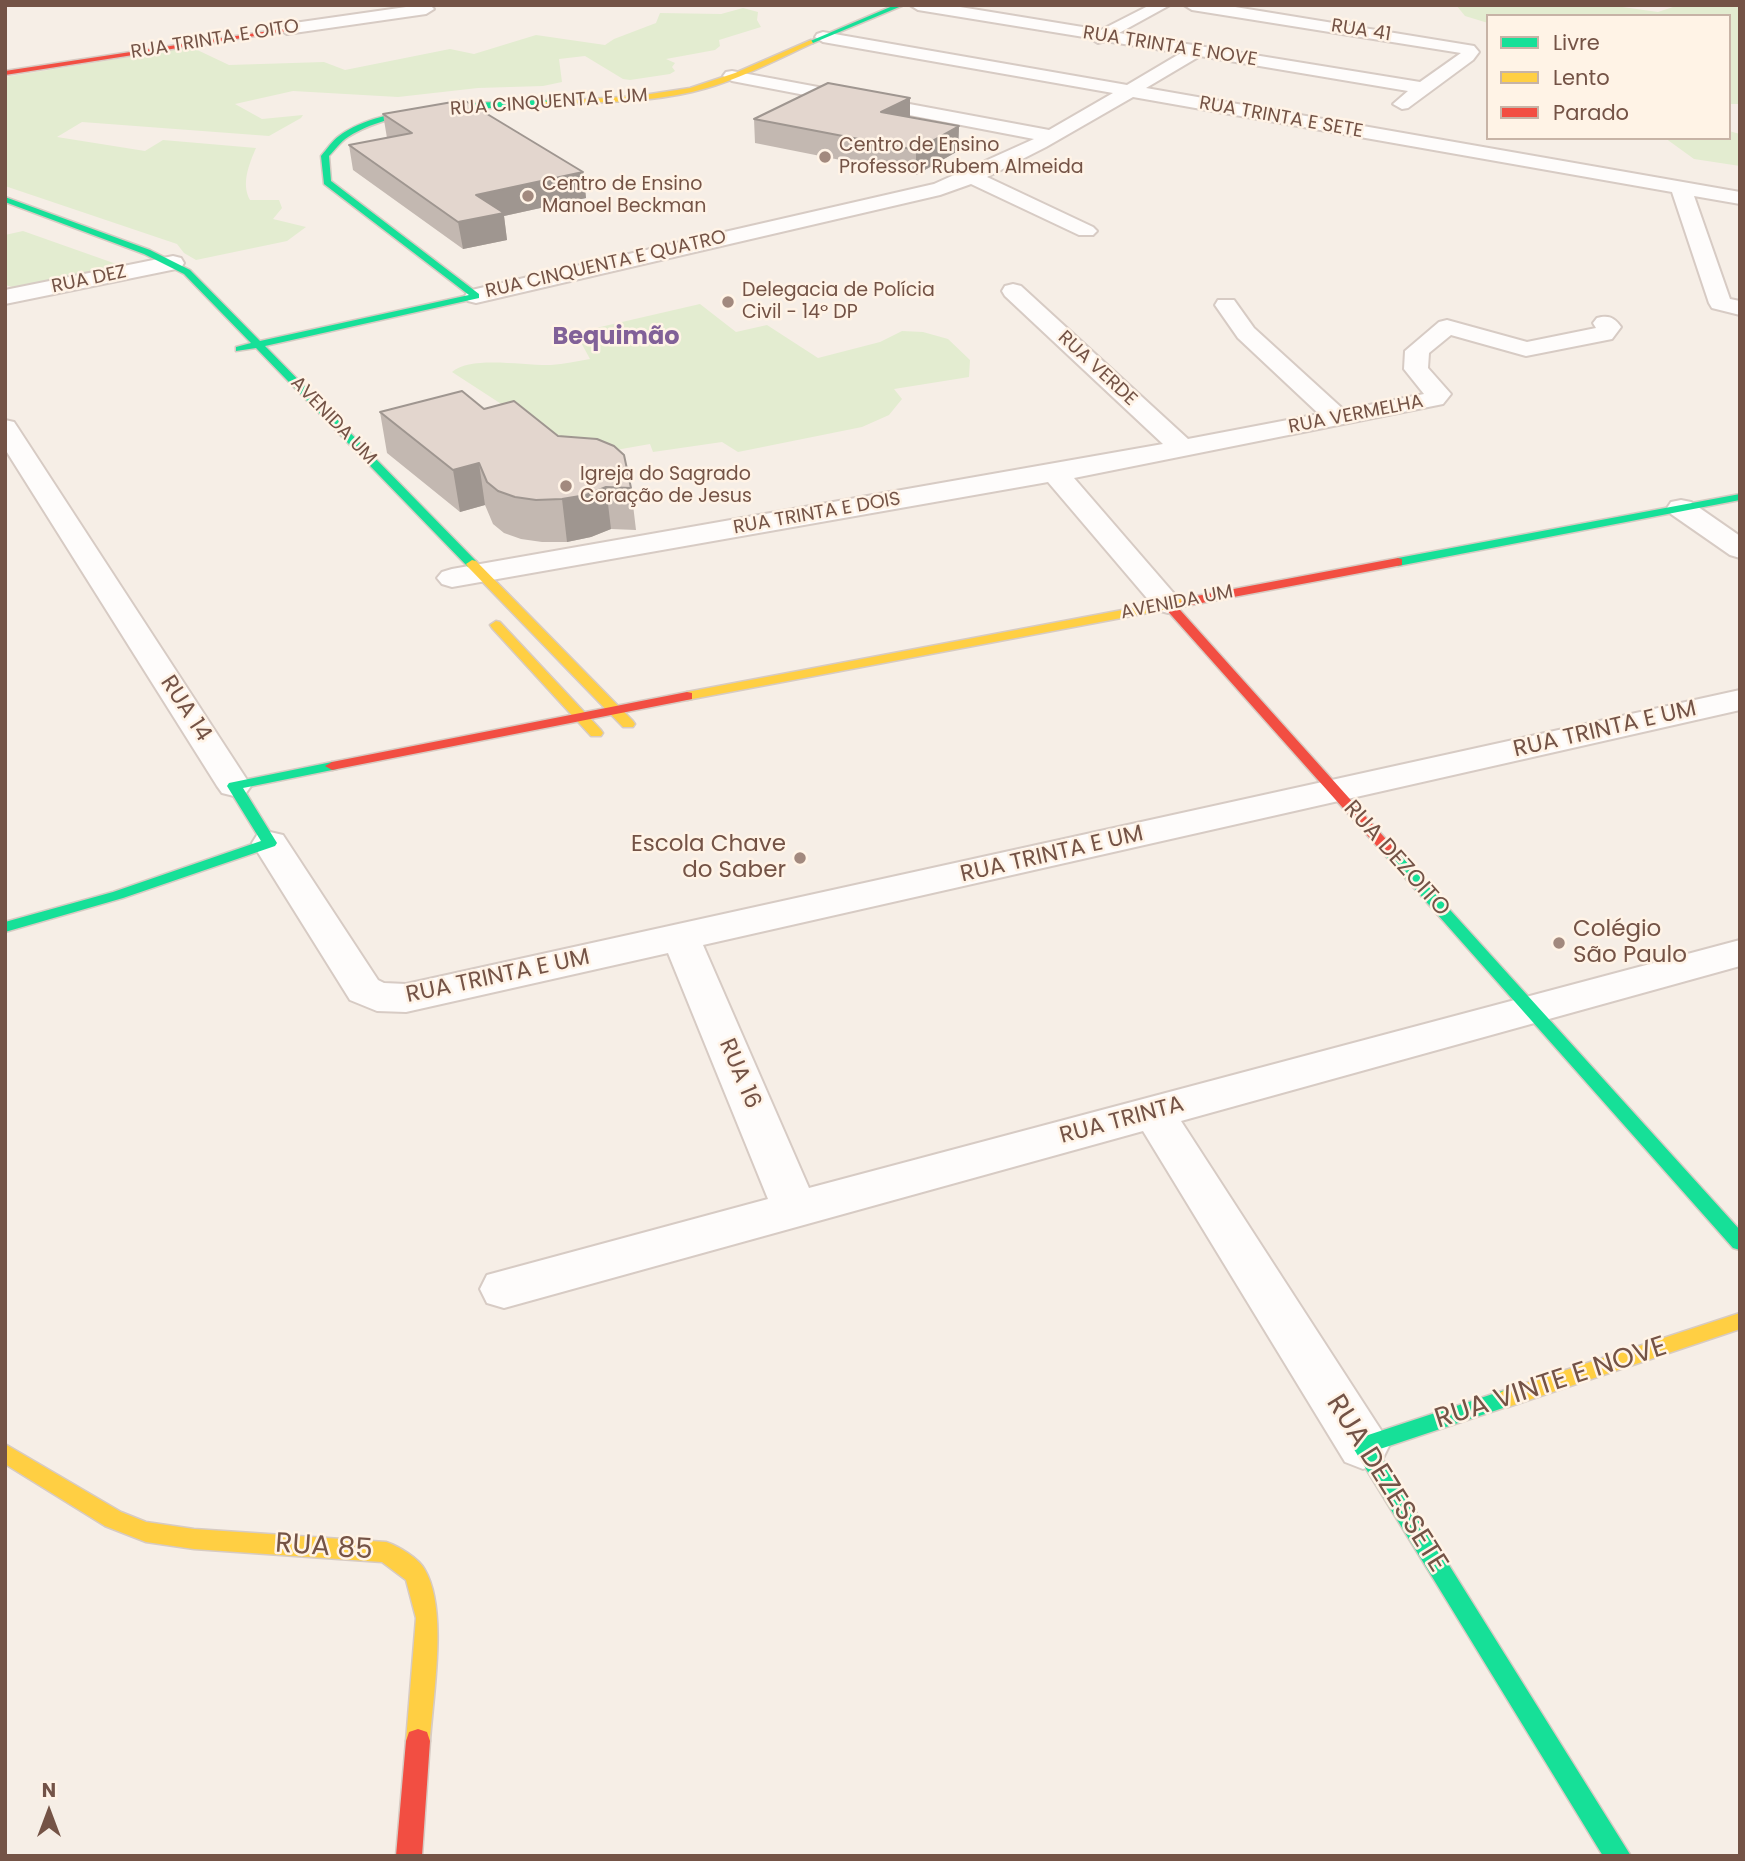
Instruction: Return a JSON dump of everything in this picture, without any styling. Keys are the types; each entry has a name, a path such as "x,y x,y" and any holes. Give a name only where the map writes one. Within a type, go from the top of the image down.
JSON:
{"street":[{"name":"RUA CINQUENTA E UM","path":"477,296 327,182 322,168 325,156 335,142 371,124 429,111 652,96 691,90 732,76 901,5"},
{"name":"RUA TRINTA E NOVE","path":"918,5 1422,88"},
{"path":"1081,46 1163,5"},
{"name":"RUA 41","path":"1192,5 1448,44 1471,52 1422,88"},
{"name":"RUA TRINTA E OITO","path":"5,73 426,9"},
{"path":"1327,26 1349,12"},
{"path":"270,17 287,29"},
{"name":"RUA TRINTA E SETE","path":"822,37 1740,198"},
{"name":"RUA CINQUENTA E QUATRO","path":"244,354 259,344 940,188 972,177 1050,136 1197,51"},
{"path":"1027,73 1049,62"},
{"path":"732,76 1050,136"},
{"path":"1365,132 1422,88"},
{"path":"972,177 1086,232"},
{"path":"1681,188 1730,305"},
{"name":"AVENIDA UM","path":"5,199 187,272 259,344 459,577 615,710 638,726 576,738"},
{"name":"AVENIDA UM","path":"5,209 167,264 244,354"},
{"name":"RUA DEZ","path":"5,297 167,264"},
{"name":"RUA VERDE","path":"1013,290 1182,448"},
{"path":"1226,305 1246,333 1338,418"},
{"name":"RUA VERMELHA","path":"1182,448 1434,399 1438,394 1434,387 1416,369 1417,351 1447,327 1526,349 1604,334 1609,327 1605,323"},
{"name":"RUA 14","path":"5,428 248,798 270,843 364,990"},
{"name":"RUA TRINTA E DOIS","path":"459,577 1055,473 1182,448"},
{"name":"RUA DEZOITO","path":"1055,473 1180,617 1740,1243"},
{"name":"AVENIDA UM","path":"1633,534 1740,497"},
{"name":"AVENIDA UM","path":"248,798 615,710 1180,617 1690,515 1740,513"},
{"path":"1690,515 1740,549"},
{"path":"480,608 597,734"},
{"name":"RUA TRINTA E UM","path":"364,990 377,997 406,998 1740,700"},
{"path":"5,927 118,895 270,843"},
{"name":"RUA 16","path":"681,938 796,1211"},
{"name":"RUA TRINTA","path":"505,1289 1740,953"},
{"name":"RUA DEZESSETE","path":"1154,1113 1618,1856"},
{"name":"RUA VINTE E NOVE","path":"1363,1446 1740,1321"},
{"name":"RUA 85","path":"5,1453 113,1519 146,1532 194,1539 386,1552 416,1574 427,1618 409,1856"}],"green space":[{"path":"1456,5 1608,5 1658,12 1679,5 1740,5 1740,104 1731,104 1731,14 1486,14 1486,22 1465,16"},
{"path":"743,8 758,12 757,20 761,27 719,40 720,46 715,50 666,59 675,63 672,67 675,71 670,74 623,79 585,56 559,59 562,82 543,86 478,88 398,97 293,91 235,104 262,119 303,115 269,136 82,122 57,137 145,151 163,140 256,148 247,174 247,194 250,200 279,200 282,208 273,219 306,227 287,241 196,260 184,253 177,244 5,186 5,77 191,47 229,65 324,62 345,70 450,49 474,54 536,35 605,45 656,23 660,13 721,14"},
{"path":"1731,132 1740,134 1740,166 1694,159 1668,140 1731,140"},
{"path":"23,231 122,266 16,288 5,285 5,235"},
{"path":"700,304 736,332 767,325 818,358 880,342 902,331 923,332 948,339 970,360 969,377 894,389 902,399 889,415 862,427 738,452 722,442 653,452 650,444 576,457 549,435 452,372 472,364 499,362 551,365 590,359 578,337 596,328"}],"building":[{"path":"828,83 910,98 881,112 959,126 916,150 754,119"},
{"path":"464,100 583,172 476,195 504,213 458,222 349,145 412,133 383,114"},
{"path":"462,391 484,409 514,401 558,436 597,439 614,446 624,455 631,488 606,487 586,495 562,499 536,500 515,497 498,491 487,482 479,463 453,470 380,412"}],"traffic: fast":[{"path":"811,42 901,5"},
{"path":"476,296 327,182 325,156 344,136 386,119 442,109 546,102"},
{"path":"5,199 147,252 187,272 472,564"},
{"path":"239,349 476,296"},
{"path":"1398,562 1740,497"},
{"path":"5,927 118,895 270,843 234,786 332,766"},
{"path":"1388,850 1740,1243"},
{"path":"1508,1398 1363,1446 1618,1856"}],"traffic: slow":[{"path":"546,102 637,98 691,90 737,75 811,42"},
{"path":"472,564 628,724"},
{"path":"687,696 1186,602"},
{"path":"496,625 596,733"},
{"path":"1508,1398 1740,1321"},
{"path":"5,1453 113,1519 146,1532 194,1539 386,1552 416,1574 427,1618 418,1741"}],"traffic: jam":[{"path":"5,73 287,29"},
{"path":"1186,602 1398,562"},
{"path":"1168,604 1388,850"},
{"path":"332,766 687,696"},
{"path":"409,1856 418,1741"}],"place":[{"name":"Centro de Ensino Professor Rubem Almeida","path":"825,157"},
{"name":"Centro de Ensino Manoel Beckman","path":"528,196"},
{"name":"Delegacia de Polícia Civil - 14º DP","path":"728,302"},
{"name":"Igreja do Sagrado Coração de Jesus","path":"566,486"},
{"name":"Escola Chave do Saber","path":"800,858"},
{"name":"Colégio São Paulo","path":"1559,943"}],"district":[{"name":"Bequimão","path":"616,338"}]}
